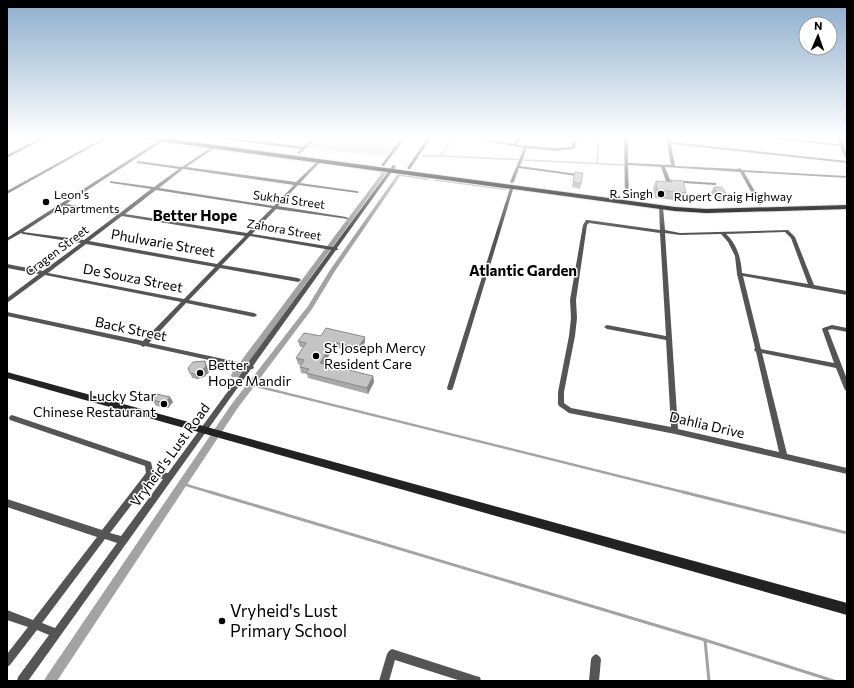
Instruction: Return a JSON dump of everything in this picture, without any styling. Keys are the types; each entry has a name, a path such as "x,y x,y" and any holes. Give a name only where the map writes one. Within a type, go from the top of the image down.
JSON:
{"main road":[{"name":"Rupert Craig Highway","path":"401,169 684,205 847,202"},
{"name":"Rupert Craig Highway","path":"416,169 661,207 706,211 847,208"},
{"path":"7,375 213,431 847,609"}],"street":[{"path":"7,193 50,169"},
{"path":"7,240 119,169"},
{"name":"Cragen Street","path":"7,301 156,190 181,169"},
{"path":"182,169 357,192"},
{"path":"144,345 311,169"},
{"name":"Vryheid's Lust Road","path":"22,681 169,477 213,431 249,366 392,169"},
{"path":"450,388 512,184 518,169"},
{"path":"549,169 577,175"},
{"path":"627,169 627,198"},
{"path":"664,169 668,180 715,184"},
{"path":"740,169 760,204"},
{"path":"741,169 847,177"},
{"name":"Sukhai Street","path":"111,182 346,218"},
{"name":"Zahora Street","path":"64,205 250,234 334,249"},
{"path":"661,207 664,232 675,431"},
{"name":"Dahlia Drive","path":"664,232 588,221 585,225 573,300 574,318 572,336 561,392 561,404 569,410 675,431 847,471"},
{"path":"664,232 722,233 780,231 789,233 793,237 812,287"},
{"name":"Phulwarie Street","path":"23,233 86,242 298,280"},
{"path":"722,233 731,241 739,261 740,274 757,350 784,456"},
{"name":"De Souza Street","path":"7,266 187,300 254,315"},
{"path":"740,274 847,293"},
{"name":"Back Street","path":"7,314 144,345 249,366"},
{"path":"607,327 670,339"},
{"path":"847,330 832,327 825,329 847,388"},
{"path":"757,350 839,366"},
{"path":"7,662 150,474 148,464 12,418"},
{"path":"150,474 169,477"},
{"path":"7,504 123,541"},
{"path":"7,615 33,626 57,633"},
{"path":"384,681 392,654 476,681"},
{"path":"594,681 596,659"}],"building":[{"path":"575,172 583,173 581,184 573,182"},
{"path":"671,180 683,181 686,193 657,190 656,181 672,182"},
{"path":"714,187 722,187 726,194 717,194"},
{"path":"326,328 365,337 358,348 333,342 320,363 373,376 367,388 306,373 309,369 300,367 304,360 296,358 306,343 298,341 304,333 321,336"},
{"path":"205,361 206,366 202,371 195,374 190,373 188,368 193,362"},
{"path":"157,394 170,397 165,403 152,400"}],"waterway":[{"path":"235,375 385,172 377,170"},
{"path":"399,174 428,179"},
{"path":"50,681 234,407 310,307 332,271 398,176"},
{"path":"437,180 505,189"},
{"path":"252,385 687,493"},
{"path":"183,484 213,493"},
{"path":"210,492 705,640"},
{"path":"683,492 687,493"},
{"path":"687,493 847,533"},
{"path":"705,640 834,681"},
{"path":"705,640 709,681"}],"place":[{"name":"R. Singh","path":"661,194"},
{"name":"Leon's Apartments","path":"46,202"},
{"name":"St Joseph Mercy Resident Care","path":"316,356"},
{"name":"Better Hope Mandir","path":"200,373"},
{"name":"Lucky Star Chinese Restaurant","path":"164,404"},
{"name":"Vryheid's Lust Primary School","path":"222,621"}],"district":[{"name":"Better Hope","path":"195,216"},
{"name":"Atlantic Garden","path":"523,271"}]}
